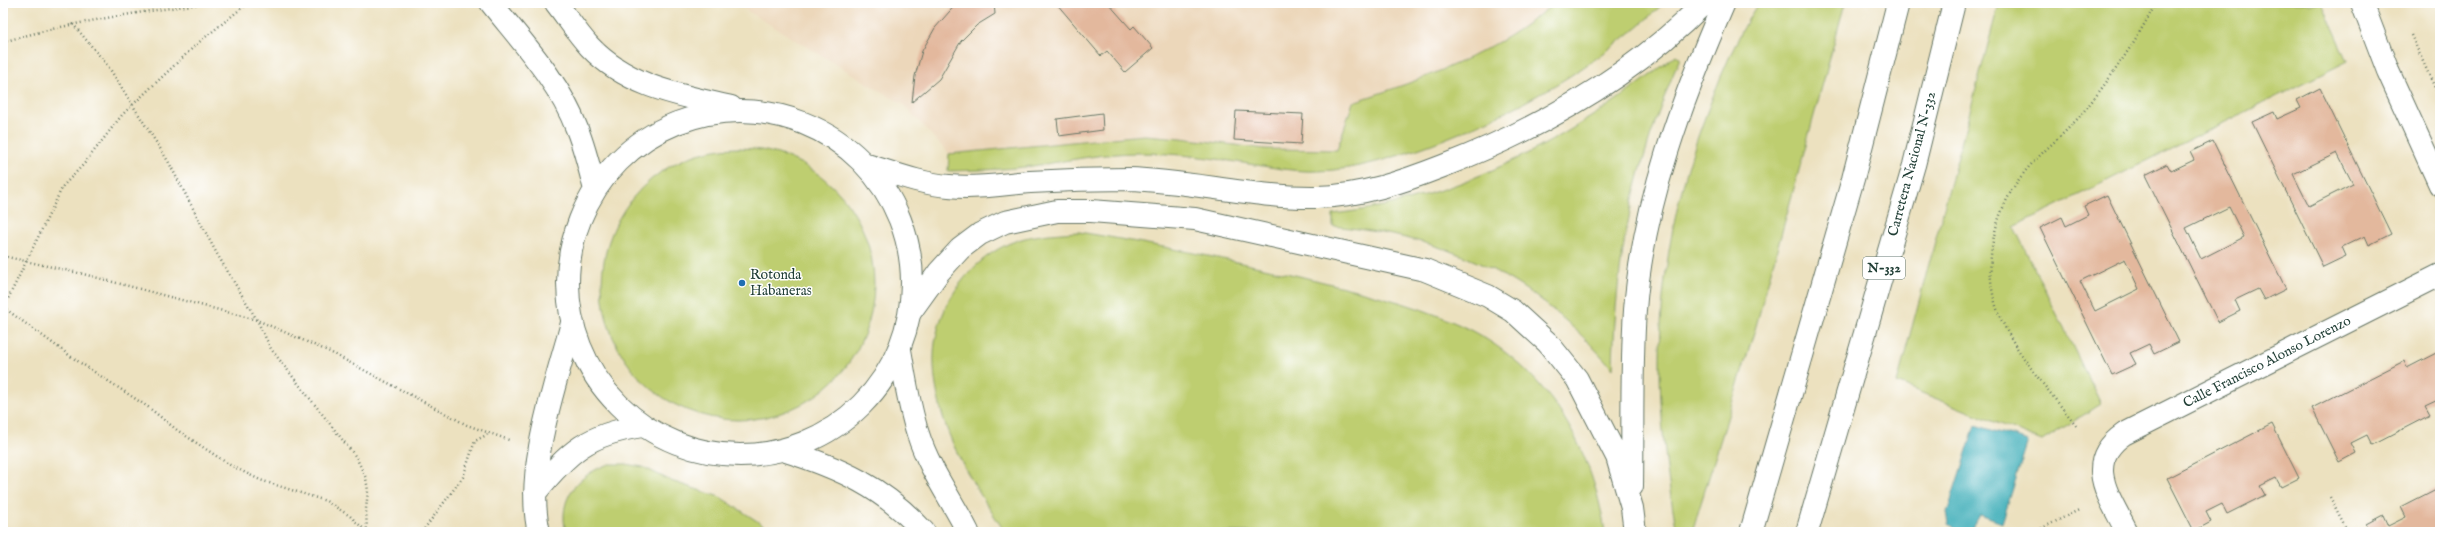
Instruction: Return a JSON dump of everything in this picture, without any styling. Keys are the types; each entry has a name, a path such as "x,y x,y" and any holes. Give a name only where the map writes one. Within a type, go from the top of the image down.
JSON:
{"main road":[{"path":"491,3 550,78 567,106 582,141 595,190"},
{"path":"556,3 590,47 615,68 649,87 748,111 774,114 808,124 839,142 867,165 890,197 906,233 913,271 911,311 900,350 880,384 853,414 820,436 783,450 744,456 704,452 672,442 642,426 604,391 579,346 572,322 567,290 571,248 585,208 595,190 617,162 646,140 677,123 712,114 748,111"},
{"path":"867,165 948,186 983,187 1077,179 1131,179 1188,183 1271,196 1317,197 1354,194 1410,179 1475,154 1539,124 1595,91 1656,47 1704,3"},
{"path":"1635,532 1632,508 1635,310 1645,243 1663,166 1688,88 1724,3"},
{"path":"1751,532 1853,179 1898,3"},
{"name":"Carretera Nacional N-332","path":"1807,532 1914,165 1954,3"},
{"path":"2362,3 2392,78 2440,185"},
{"path":"911,311 939,272 960,249 980,234 1005,222 1057,212 1091,211 1195,219 1425,270 1488,296 1514,311 1548,343 1577,379 1599,420 1617,457 1632,508"},
{"name":"Calle Francisco Alonso Lorenzo","path":"2127,532 2101,477 2104,458 2113,441 2124,434 2440,275"},
{"path":"539,532 535,516 535,493 540,450 572,322"},
{"path":"900,350 907,394 918,435 934,470 968,532"},
{"path":"535,493 556,467 576,449 592,439 608,432 642,426"},
{"path":"783,450 819,461 856,478 883,494 907,514 924,532"}],"path":[{"path":"3,42 73,24 208,3"},
{"path":"248,3 198,43 132,105 122,115 84,164 63,186 27,262 3,308 73,358 148,407 177,430 224,462 260,480 326,501 350,516 367,532"},
{"path":"2076,425 2019,351 2000,318 1991,281 1992,242 2003,206 2012,189 2023,173 2083,112 2121,62 2156,3"},
{"path":"73,24 104,60 168,161 217,254 257,320 271,349 356,457 366,478 368,491 366,509 367,532"},
{"path":"2409,30 2440,99"},
{"path":"3,256 83,274 257,320 330,352 467,425 500,436 511,443"},
{"path":"422,532 463,477 475,441 490,433"},
{"path":"2330,497 2348,532"},
{"path":"2034,532 2085,506"}],"shaded area":[{"path":"734,3 1664,3 1612,48 1572,75 1488,121 1395,157 1350,168 1317,171 1282,169 1170,154 1137,153 1104,155 1030,166 948,171 949,154 904,105"}],"green space":[{"path":"1554,3 1664,3 1611,48 1583,68 1523,103 1493,118 1429,145 1388,159 1360,166 1332,170 1300,171 1194,156 1125,153 1032,166 990,170 948,171 949,154 1144,135 1181,138 1265,149 1337,150 1353,102 1407,84 1459,63 1532,21"},
{"path":"1758,3 1845,3 1756,326 1692,532 1677,532 1668,477 1662,423 1660,369 1662,317 1667,265 1676,212 1690,160 1725,67 1737,41"},
{"path":"1999,3 2322,3 2348,61 2014,227 2101,404 2042,441 1897,383"},
{"path":"1676,55 1680,58 1664,97 1651,135 1630,210 1618,287 1613,369 1583,337 1552,309 1521,286 1488,268 1454,252 1417,241 1377,232 1333,226 1333,214 1380,206 1427,194 1472,179 1516,159 1558,137 1599,112"},
{"path":"725,148 751,148 765,150 790,158 814,171 834,188 851,208 864,232 872,257 874,284 872,311 864,336 851,360 834,380 814,397 790,410 765,418 751,420 725,420 698,414 674,404 652,389 633,370 618,348 608,324 602,297 602,271 608,244 618,220 633,198 652,179 674,164 698,154"},
{"path":"1079,232 1217,258 1360,291 1421,309 1460,325 1490,341 1516,361 1539,384 1559,410 1575,438 1589,468 1598,499 1605,532 1005,532 966,470 947,429 938,398 934,365 935,343 939,325 945,308 965,277 992,253 1008,244 1025,238"},
{"path":"609,464 625,464 643,467 671,481 720,497 774,532 566,532 564,520 565,508 573,489 588,474"}],"water":[{"path":"1975,425 2028,441 2002,523 1980,515 1972,529 1960,532 1949,524 1947,512"}],"building":[{"path":"957,3 994,3 995,14 977,25 961,41 939,79 912,102 915,76 922,51 935,28"},
{"path":"1056,3 1108,3 1131,29 1134,26 1153,48 1125,72 1107,51 1101,56"},
{"path":"2320,88 2391,234 2369,245 2365,236 2342,247 2346,256 2323,267 2252,122 2274,112 2277,119 2301,108 2297,100","holes":["2337,153 2353,184 2309,206 2293,174"]},
{"path":"1236,111 1303,114 1301,144 1234,140"},
{"path":"1102,113 1103,130 1059,136 1057,119"},
{"path":"2213,141 2286,289 2264,300 2258,289 2235,300 2240,311 2218,322 2145,175 2167,164 2171,171 2194,160 2190,152","holes":["2229,207 2244,237 2201,259 2186,228"]},
{"path":"2107,195 2179,342 2154,354 2149,344 2130,353 2136,364 2112,375 2040,228 2062,217 2066,226 2088,215 2084,206","holes":["2125,259 2139,289 2095,311 2080,281"]},
{"path":"2440,351 2440,399 2425,406 2430,415 2372,445 2367,435 2351,443 2356,453 2339,462 2312,408 2404,361 2407,368"},
{"path":"2272,424 2299,478 2281,487 2276,478 2260,486 2265,495 2227,514 2222,504 2206,512 2211,522 2194,531 2167,478"},
{"path":"2440,487 2440,532 2370,532 2366,524 2383,515 2388,526 2406,517 2401,507"}],"place":[{"name":"Rotonda Habaneras","path":"742,283"}]}
